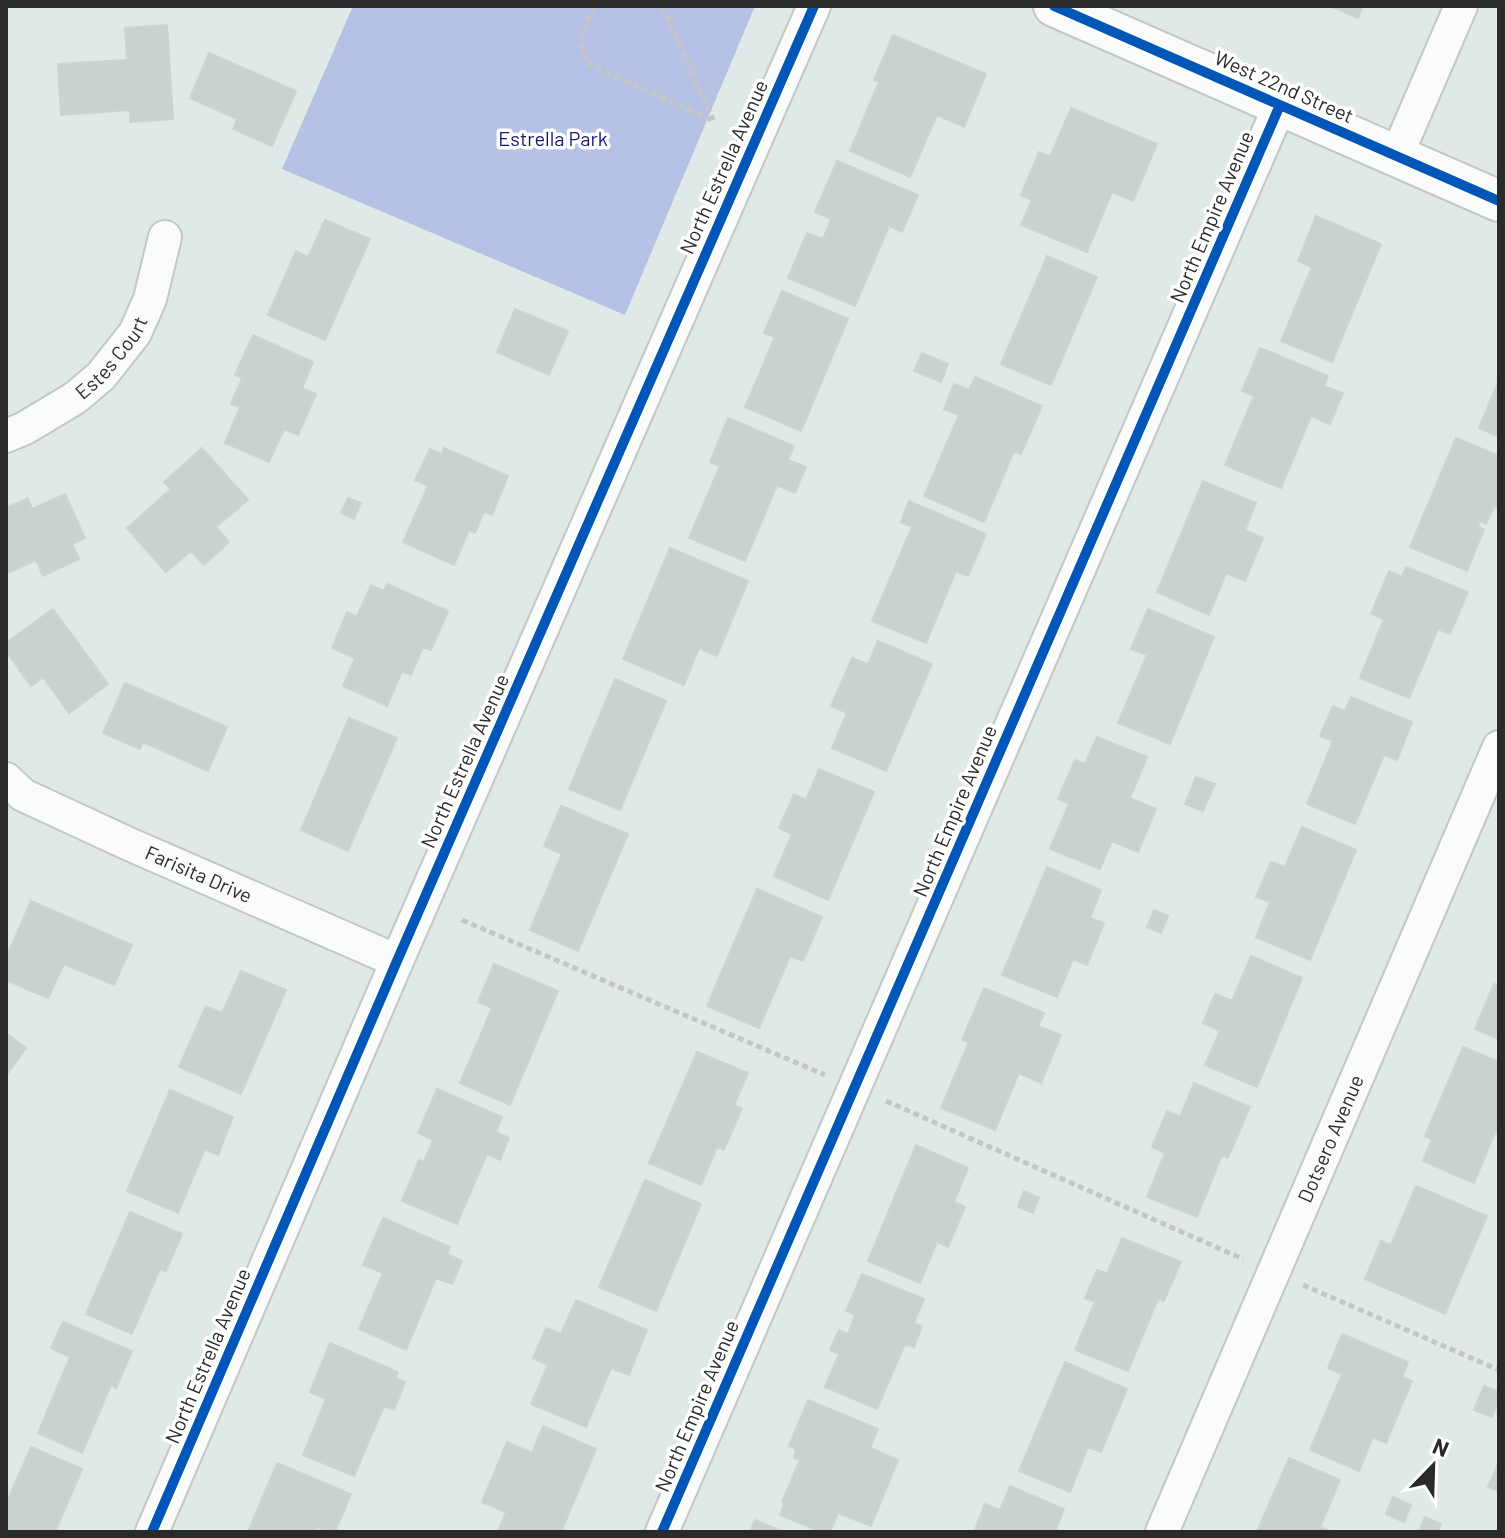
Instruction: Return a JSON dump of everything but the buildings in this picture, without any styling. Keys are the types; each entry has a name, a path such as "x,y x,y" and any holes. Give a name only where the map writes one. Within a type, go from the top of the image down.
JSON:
{"street":[{"name":"North Estrella Avenue","path":"152,1532 397,961 814,6"},
{"name":"West 22nd Street","path":"1054,6 1499,201"},
{"path":"1396,157 1461,6"},
{"name":"North Empire Avenue","path":"662,1532 1280,105"},
{"name":"Estes Court","path":"6,436 75,398 101,376 135,333 150,299 165,237"},
{"name":"Dotsero Avenue","path":"1162,1532 1499,747"},
{"name":"Farisita Drive","path":"12,798 129,844 397,961"}],"path":[{"path":"594,6 581,38 584,58 591,65 713,121 662,6"},
{"path":"462,920 855,1087 1499,1370"}],"green space":[{"name":"Estrella Park","path":"353,6 755,6 625,315 282,169"}],"cycle path":[{"path":"152,1532 397,961 814,6"},
{"path":"1054,6 1499,201"},
{"path":"662,1532 1280,105"}]}
